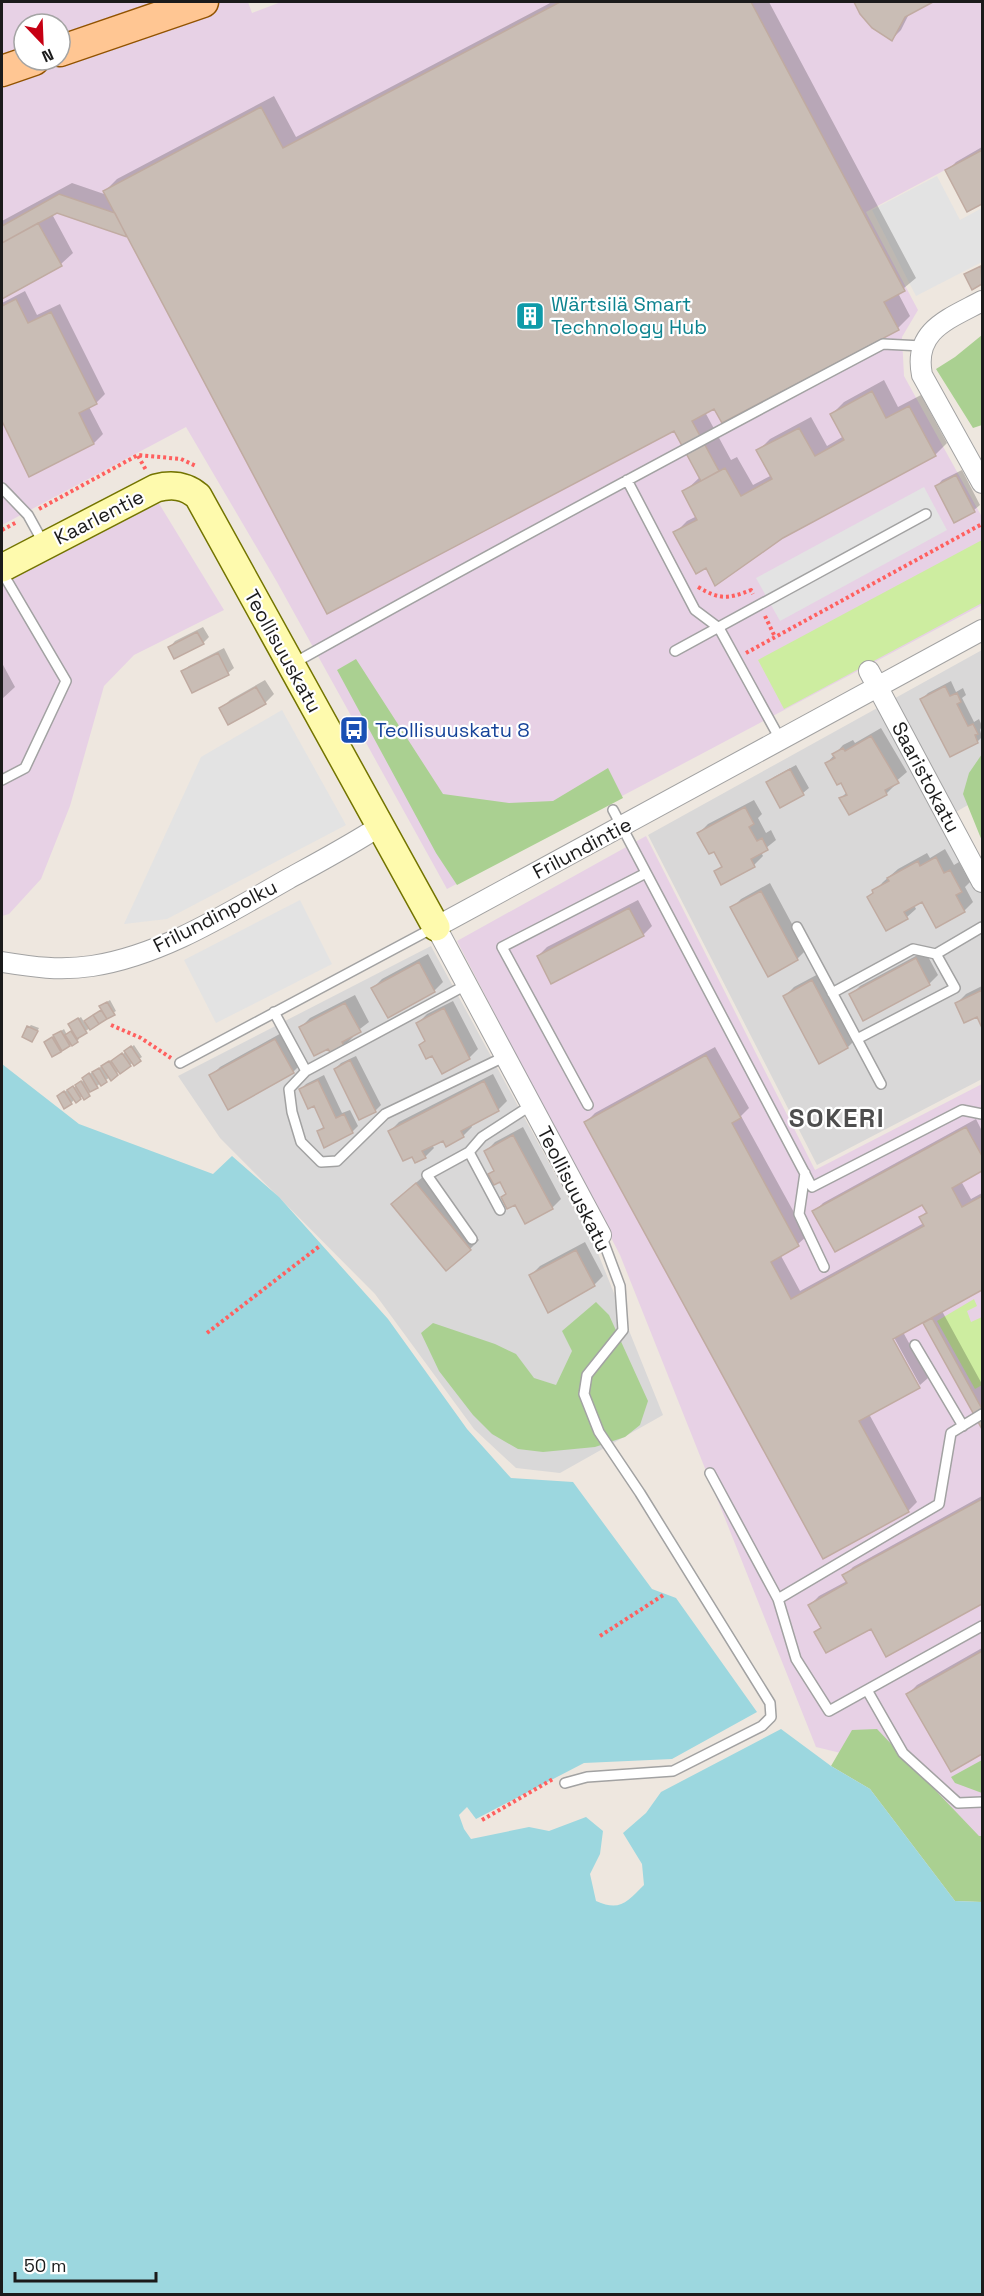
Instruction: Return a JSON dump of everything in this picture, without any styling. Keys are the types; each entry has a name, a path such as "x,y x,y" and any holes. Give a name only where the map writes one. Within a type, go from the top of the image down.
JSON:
{"main road":[{"path":"72,46 152,16 203,2"}],"street":[{"path":"982,301 946,320 932,332 922,345 919,359 922,375 982,483"},
{"name":"Kaarlentie","path":"2,570 44,544 156,488 168,485 188,488 198,496"},
{"name":"Teollisuuskatu","path":"198,496 436,927 601,1235"},
{"name":"Frilundintie","path":"436,927 618,818 780,739 873,679 982,630"},
{"name":"Saaristokatu","path":"873,679 982,882"},
{"name":"Frilundinpolku","path":"2,962 50,969 94,966 146,952 189,933 256,897 380,826"}],"lane":[{"path":"290,666 354,628 883,344 922,345"},
{"path":"627,480 695,610 719,628 780,739"},
{"path":"2,488 28,515 44,544"},
{"path":"675,651 926,514"},
{"path":"2,570 66,681 25,768 2,780"},
{"path":"618,818 812,1187 962,1110 982,1114"},
{"path":"588,1105 502,947 646,873"},
{"name":"Frilundintie","path":"180,1064 436,927"},
{"path":"797,927 881,1084"},
{"path":"832,993 913,949 936,954 982,927"},
{"path":"857,1039 955,988 936,954"},
{"path":"466,985 306,1071 290,1089 292,1112 301,1142 321,1162 337,1161 385,1114 504,1057"},
{"path":"274,1012 306,1071"},
{"path":"472,1239 427,1175 469,1152 482,1137 530,1106"},
{"path":"469,1152 500,1210"},
{"path":"805,1173 799,1214 824,1267"},
{"name":"Teollisuuskatu","path":"565,1784 587,1777 673,1771 762,1726 771,1717 770,1703 640,1492 599,1432 584,1394 587,1375 623,1330 620,1286 601,1235"},
{"path":"915,1345 963,1426"},
{"path":"778,1599 939,1504 951,1433 982,1414"},
{"path":"710,1473 778,1599 796,1659 829,1711 982,1626"},
{"path":"867,1690 903,1753 958,1803 982,1802"}],"path":[{"path":"2,530 138,455 181,459 197,467"},
{"path":"735,659 982,524"},
{"path":"694,582 698,587 717,597 731,598 751,590 775,637"},
{"path":"111,1025 141,1038 180,1064"},
{"path":"207,1333 321,1245"},
{"path":"600,1636 665,1594"}],"shaded area":[{"path":"2,2 248,2 252,13 281,2 982,2 982,204 967,212 945,170 866,212 918,310 902,337 904,376 982,517 982,605 447,889 277,582 186,427 2,525"},
{"path":"937,176 960,220 982,208 982,262 916,296 872,210"},
{"path":"924,487 947,530 780,621 756,578"},
{"path":"155,497 224,610 134,655 104,686 70,806 41,879 9,914 2,916 2,580"},
{"path":"982,650 982,797 954,813 982,865 982,1079 817,1165 648,835"},
{"path":"282,710 346,825 167,919 124,924 201,757"},
{"path":"646,836 815,1170 982,1084 982,1884 886,1764 816,1747 620,1255 457,941"},
{"path":"300,900 332,964 216,1023 184,960"},
{"path":"431,946 597,1251 663,1415 560,1473 516,1468 474,1429 375,1294 220,1138 178,1076"}],"green space":[{"path":"982,335 982,425 973,428 936,369"},
{"path":"982,540 982,603 784,709 758,660"},
{"path":"356,659 443,794 509,803 553,801 608,768 623,798 457,885 436,853 337,670"},
{"path":"982,754 982,841 963,794 969,773"},
{"path":"974,1299 977,1306 967,1311 971,1322 982,1317 982,1385 975,1389 937,1321"},
{"path":"596,1302 609,1315 648,1401 640,1425 625,1437 595,1447 543,1452 518,1449 492,1434 473,1415 439,1371 421,1333 433,1323 495,1344 516,1354 534,1378 556,1385 572,1351 562,1331"},
{"path":"877,1729 979,1836 982,1836 982,1902 955,1901 870,1789 831,1766 852,1730"},
{"path":"982,1760 982,1793 955,1783 951,1777"}],"water":[{"path":"2,1064 79,1124 213,1174 232,1156 279,1197 388,1319 467,1429 511,1478 573,1482 652,1589 676,1598 757,1712 672,1759 584,1763 476,1819 467,1807 459,1815 471,1839 529,1827 549,1831 586,1817 603,1831 600,1854 590,1874 596,1901 611,1906 623,1903 644,1885 642,1864 623,1833 646,1813 661,1792 781,1729 831,1766 870,1789 955,1901 982,1902 982,2294 2,2294"}],"building":[{"name":"Wärtsilä Smart Technology Hub","path":"560,2 751,2 905,291 884,302 899,330 722,423 714,409 692,421 719,471 701,481 674,431 327,614 103,191 261,107 283,148"},
{"path":"854,2 933,2 905,17 892,41 872,28 860,14"},
{"path":"982,150 982,204 967,212 945,170"},
{"path":"59,194 115,213 127,237 57,213 2,243 2,226"},
{"path":"38,223 62,266 2,299 2,243"},
{"path":"981,266 982,284 972,290 964,274"},
{"path":"16,299 28,323 51,312 97,404 79,413 94,444 29,477 2,421 2,306"},
{"path":"872,391 886,418 909,406 936,456 783,538 715,586 706,568 696,574 673,532 697,520 682,491 725,468 741,496 772,479 756,450 799,428 815,456 844,440 830,414"},
{"path":"956,475 975,512 954,523 935,486"},
{"path":"197,632 204,644 174,659 168,647"},
{"path":"218,653 229,675 192,693 181,671"},
{"path":"945,686 950,696 957,693 961,702 957,704 968,726 973,724 978,734 975,735 978,743 950,757 920,699"},
{"path":"256,687 266,704 228,725 219,708"},
{"path":"871,736 899,783 885,790 887,795 849,815 839,798 847,795 841,783 837,785 825,763 835,758 832,754 843,748 845,751"},
{"path":"790,769 804,795 780,808 766,782"},
{"path":"745,807 754,824 749,827 757,841 762,838 768,850 751,859 755,867 721,885 714,871 722,867 714,852 709,854 697,833"},
{"path":"936,857 944,873 950,870 962,892 956,895 965,912 936,928 922,902 904,912 908,919 886,931 867,897 873,893 872,890 889,881 887,878 918,861 920,866"},
{"path":"761,891 798,960 768,977 730,907"},
{"path":"629,908 644,936 551,984 537,956"},
{"path":"916,958 930,985 863,1021 849,994"},
{"path":"419,962 435,992 388,1018 371,988"},
{"path":"812,980 848,1048 819,1064 783,996"},
{"path":"982,990 982,1028 977,1017 964,1023 955,1003"},
{"path":"107,1002 115,1015 107,1019 99,1006"},
{"path":"345,1003 361,1032 342,1042 345,1047 331,1054 328,1049 314,1056 299,1027"},
{"path":"444,1008 470,1059 442,1074 432,1056 426,1059 419,1045 425,1041 416,1023"},
{"path":"101,1010 107,1019 99,1024 93,1015"},
{"path":"93,1015 99,1024 90,1030 84,1021"},
{"path":"78,1018 87,1033 77,1039 68,1024"},
{"path":"27,1026 38,1031 32,1042 22,1037"},
{"path":"61,1031 70,1046 62,1051 53,1035"},
{"path":"71,1031 78,1042 72,1046 65,1035"},
{"path":"52,1037 61,1052 52,1057 44,1042"},
{"path":"275,1039 294,1073 228,1110 209,1075"},
{"path":"131,1046 141,1061 134,1066 124,1051"},
{"path":"122,1053 131,1066 120,1074 111,1061"},
{"path":"706,1055 741,1118 732,1123 799,1246 771,1262 791,1299 924,1226 919,1217 927,1213 922,1205 835,1252 812,1211 966,1127 982,1156 982,1171 952,1188 962,1207 982,1196 982,1290 893,1339 920,1388 859,1421 909,1512 823,1559 584,1122"},
{"path":"350,1060 376,1112 359,1120 334,1069"},
{"path":"109,1061 118,1075 111,1081 101,1066"},
{"path":"99,1068 107,1082 101,1086 92,1072"},
{"path":"89,1073 98,1088 90,1092 82,1078"},
{"path":"318,1080 336,1118 344,1114 353,1133 324,1148 317,1131 324,1128 314,1106 308,1109 299,1089"},
{"path":"81,1081 90,1096 84,1100 75,1085"},
{"path":"484,1081 499,1111 461,1131 464,1137 446,1147 443,1141 422,1151 426,1158 415,1163 412,1157 403,1161 388,1131"},
{"path":"73,1086 81,1099 76,1103 67,1090"},
{"path":"64,1091 72,1104 64,1109 57,1096"},
{"path":"513,1135 553,1209 525,1224 515,1205 507,1209 501,1197 506,1194 500,1182 494,1185 488,1174 494,1171 484,1151"},
{"path":"416,1183 471,1250 446,1271 391,1204"},
{"path":"576,1250 595,1286 548,1313 529,1275"},
{"path":"932,1318 982,1409 982,1429 923,1323"},
{"path":"982,1499 982,1604 886,1657 871,1629 826,1653 814,1632 821,1628 808,1605 847,1583 842,1575"},
{"path":"982,1651 982,1754 951,1772 906,1694"}],"place":[{"name":"Wärtsilä Smart Technology Hub","path":"530,316"},
{"name":"Teollisuuskatu 8","path":"354,730"}],"district":[{"name":"SOKERI","path":"837,1118"}]}
